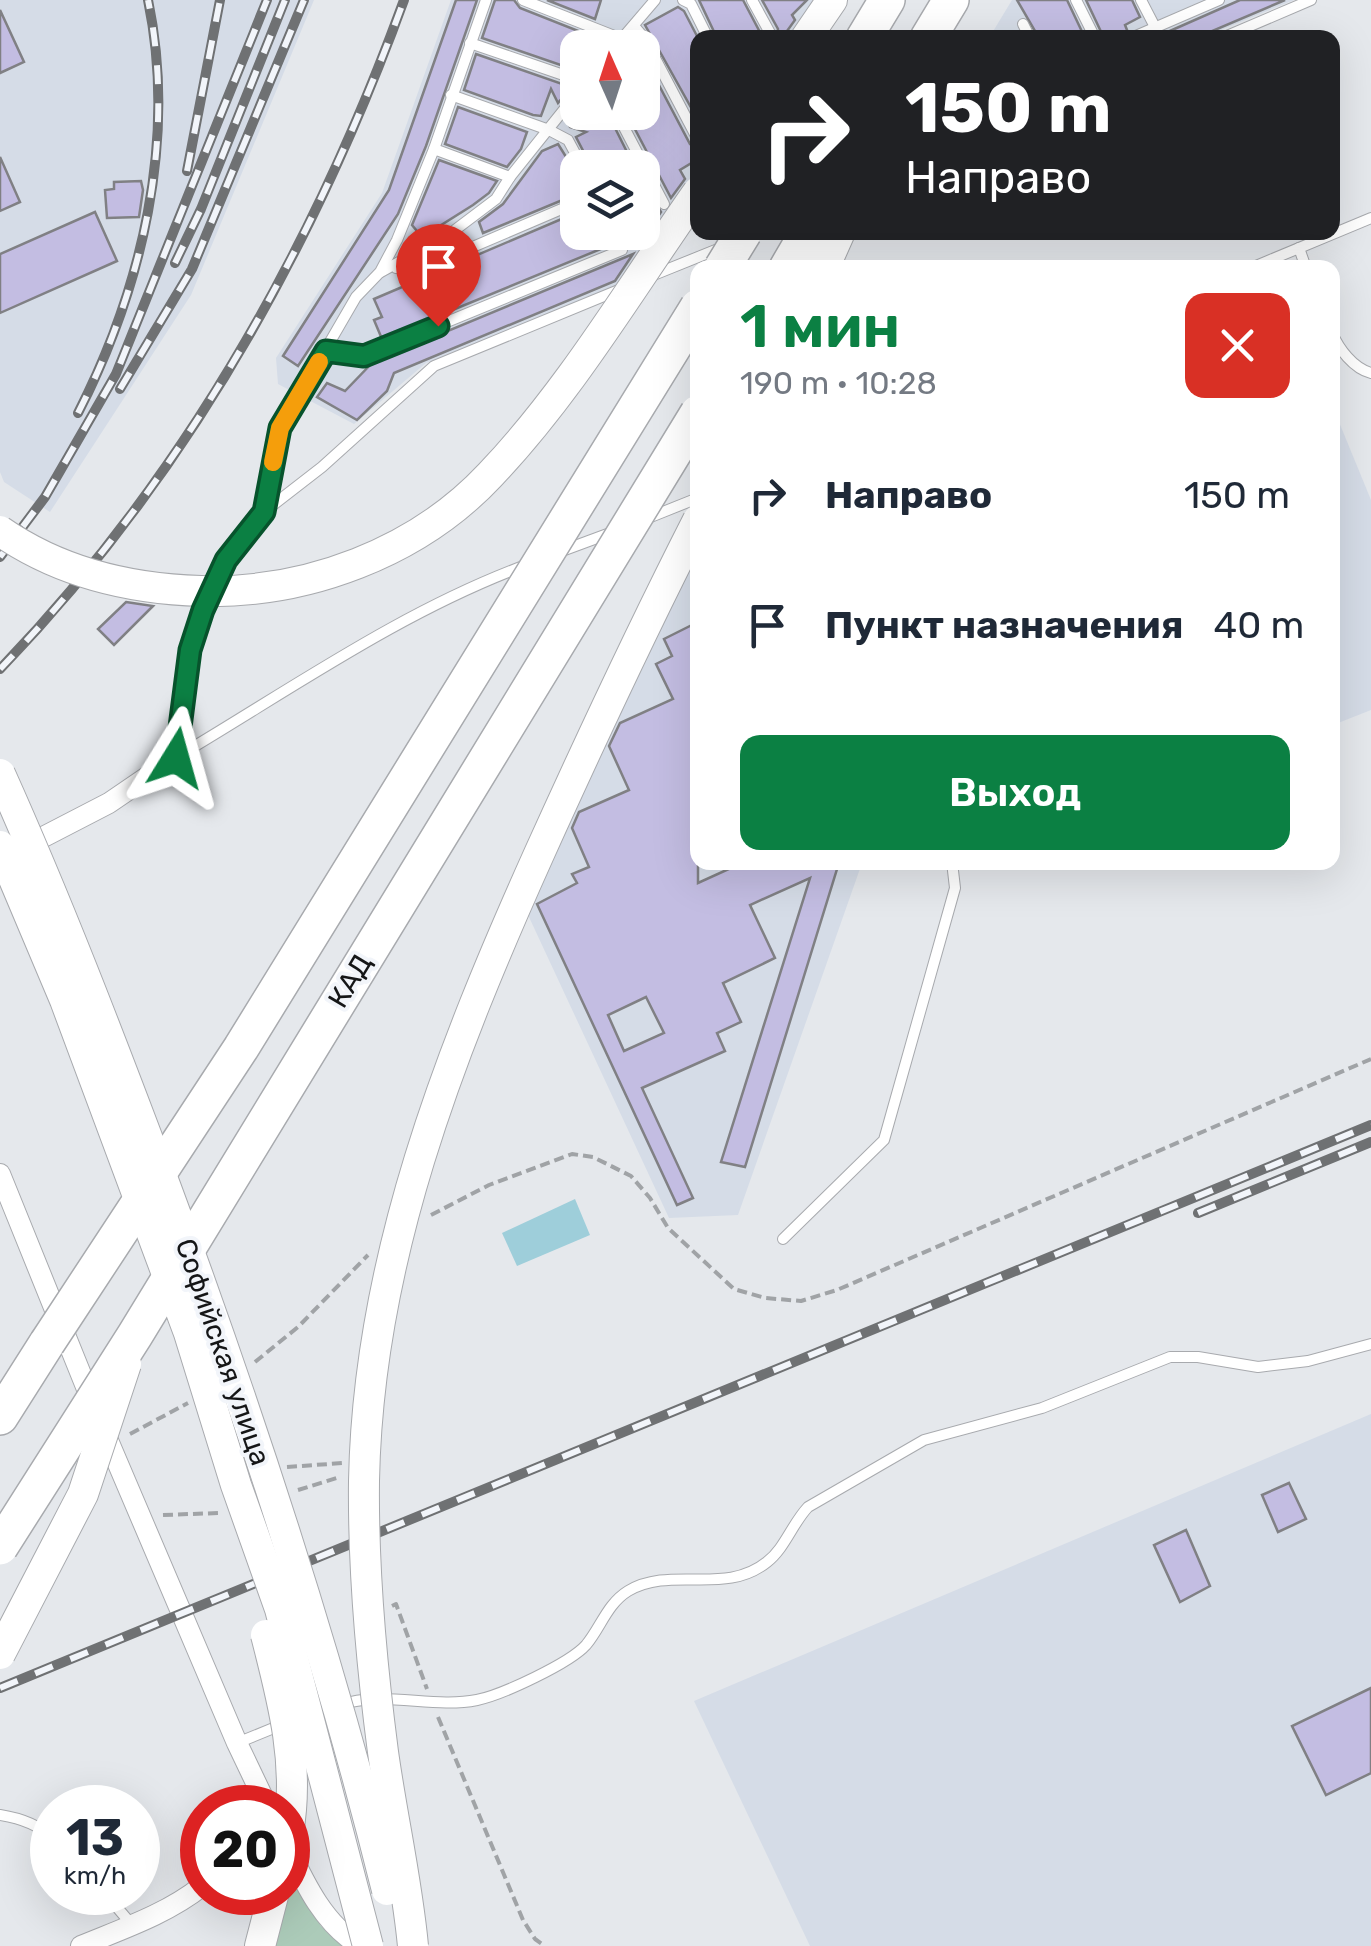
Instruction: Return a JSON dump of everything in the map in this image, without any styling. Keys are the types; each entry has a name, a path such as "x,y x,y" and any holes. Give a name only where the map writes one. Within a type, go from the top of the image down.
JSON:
{"highway":[{"path":"869,30 887,0"},
{"name":"КАД","path":"0,1417 241,1048 690,320"},
{"name":"КАД","path":"0,1548 135,1335 690,426"}],"main road":[{"path":"811,30 832,0"},
{"path":"0,530 67,567 112,581 168,590 229,592 283,586 329,574 390,549 442,516 489,476 562,386 690,203"},
{"path":"413,1946 383,1750 367,1569 364,1483 377,1337 412,1180 476,996 616,684 690,536"},
{"name":"Софийская улица","path":"0,774 98,1006 212,1312 346,1731 401,1946"},
{"name":"Софийская улица","path":"0,846 66,1000 189,1333 280,1609 364,1946"},
{"path":"0,1654 84,1494 135,1335"},
{"path":"236,1485 246,1559 288,1727 294,1785"},
{"path":"260,1946 268,1915"}],"street":[{"path":"0,859 110,803 176,758"},
{"path":"0,1174 237,1742 251,1785"},
{"path":"310,1887 341,1933 364,1946"},
{"path":"81,1946 180,1902"}],"lane":[{"path":"380,272 434,149 486,0"},
{"path":"523,0 589,30"},
{"path":"630,30 655,0"},
{"path":"683,0 690,4 704,30"},
{"path":"752,0 769,30"},
{"path":"1076,0 1091,30"},
{"path":"1141,0 1155,27"},
{"path":"1241,30 1311,0"},
{"path":"1148,30 1212,1"},
{"path":"1023,24 1026,30"},
{"path":"634,26 690,125"},
{"path":"470,43 560,74"},
{"path":"451,95 549,130 568,140 574,150"},
{"path":"264,512 280,428 356,298 380,272 471,220 496,199 560,116"},
{"path":"625,130 664,204"},
{"path":"434,149 510,177"},
{"path":"380,272 468,249 560,210"},
{"path":"1340,231 1371,218"},
{"path":"176,758 190,650 203,610 226,560 264,512 322,467 434,366 737,240"},
{"path":"1270,260 1317,240"},
{"path":"1298,248 1303,260"},
{"path":"326,351 364,356 622,250"},
{"path":"1340,349 1362,370 1371,373"},
{"path":"176,758 413,616 485,580 690,501"},
{"path":"783,1239 884,1140 956,888 953,870"},
{"path":"330,1708 377,1700 476,1700 516,1685 575,1655 617,1599 643,1583 676,1578 711,1582 764,1566 776,1555 808,1507 924,1440 1042,1408 1170,1357 1198,1357 1258,1367 1308,1361 1371,1344"},
{"path":"237,1742 312,1714"},
{"path":"0,1815 30,1823"},
{"path":"124,1915 132,1924"}],"path":[{"path":"430,1215 489,1185 572,1154 604,1161 630,1176 650,1198 668,1228 734,1290 801,1301 837,1290 1371,1059"},
{"path":"248,1367 298,1327 379,1246"},
{"path":"110,1445 202,1396"},
{"path":"301,1499 298,1490 352,1473"},
{"path":"386,1608 396,1604 522,1920 542,1946"}],"shaded area":[{"path":"0,0 314,0 191,295 50,512 4,482 0,472"},
{"path":"451,0 821,0 800,30 690,30 690,219 642,276 426,363 354,424 278,384 276,358 382,193"},
{"path":"1012,0 1294,0 1221,30 994,30"},
{"path":"1340,424 1371,500 1371,710 1340,722"},
{"path":"690,554 690,870 860,870 738,1215 669,1218 522,902"},
{"path":"1371,1414 1371,1946 810,1946 694,1701"}],"green space":[{"path":"310,1909 342,1946 275,1946 282,1915 310,1915"}],"water":[{"path":"575,1199 590,1235 517,1266 502,1233"}],"building":[{"path":"456,0 477,0 398,214 298,366 283,356 389,190"},
{"path":"495,0 514,0 520,8 576,30 560,30 560,65 482,38"},
{"path":"547,0 601,0 595,19"},
{"path":"699,0 743,0 759,30 713,30"},
{"path":"762,0 807,0 792,15 795,20 788,30 778,29"},
{"path":"1017,0 1067,0 1081,30 1034,30"},
{"path":"1086,0 1132,0 1140,17 1125,25 1127,30 1100,30"},
{"path":"1240,0 1285,0 1215,30 1172,30"},
{"path":"678,7 684,11 694,30 690,30 690,106 660,52 660,30 648,30 645,25"},
{"path":"0,10 24,62 0,73"},
{"path":"476,54 560,83 560,101 558,103 551,89 541,116 464,90"},
{"path":"660,87 690,144 690,164 680,170 685,179 671,198 660,177 660,150 646,150 635,130 660,130"},
{"path":"458,107 527,132 521,149 507,167 445,144"},
{"path":"580,130 616,130 626,150 583,150 576,137 586,132"},
{"path":"558,144 562,150 560,201 483,233 479,222 503,204 542,151"},
{"path":"0,157 20,202 0,211"},
{"path":"439,160 497,181 473,205 422,237 412,225"},
{"path":"141,181 139,217 107,218 105,190 114,189 114,182"},
{"path":"95,212 117,261 0,313 0,254"},
{"path":"560,220 560,250 598,250 382,339 374,320 382,317 374,299"},
{"path":"633,254 615,281 394,373 387,391 357,420 317,397 327,383 345,391 373,362"},
{"path":"126,602 153,606 114,645 98,629"},
{"path":"690,626 690,870 698,870 698,883 726,870 837,870 745,1167 721,1162 810,878 750,905 775,958 723,983 741,1022 717,1033 725,1051 642,1088 693,1198 677,1205 537,904 577,883 572,874 589,867 572,828 579,812 629,790 609,746 620,723 673,699 656,664 672,656 664,639","holes":["646,997 664,1033 624,1051 608,1015"]},
{"path":"1289,1483 1306,1519 1278,1532 1262,1495"},
{"path":"1186,1530 1210,1586 1180,1602 1154,1545"},
{"path":"1371,1688 1371,1773 1326,1795 1292,1726"}],"railway":[{"path":"78,413 120,315 148,212 158,106 148,0"},
{"path":"187,171 220,0"},
{"path":"0,557 45,497 116,374 267,0"},
{"path":"175,263 201,209 285,0"},
{"path":"120,389 192,269 304,0"},
{"path":"0,669 128,519 237,356 329,182 404,0"},
{"path":"0,1688 1371,1125"},
{"path":"1198,1213 1371,1142"}],"slow traffic":[{"path":"273,462 280,428 319,362"}],"route":[{"path":"176,758 190,650 203,610 226,560 264,512 280,428 303,388 326,351 364,356 438,326"}]}
